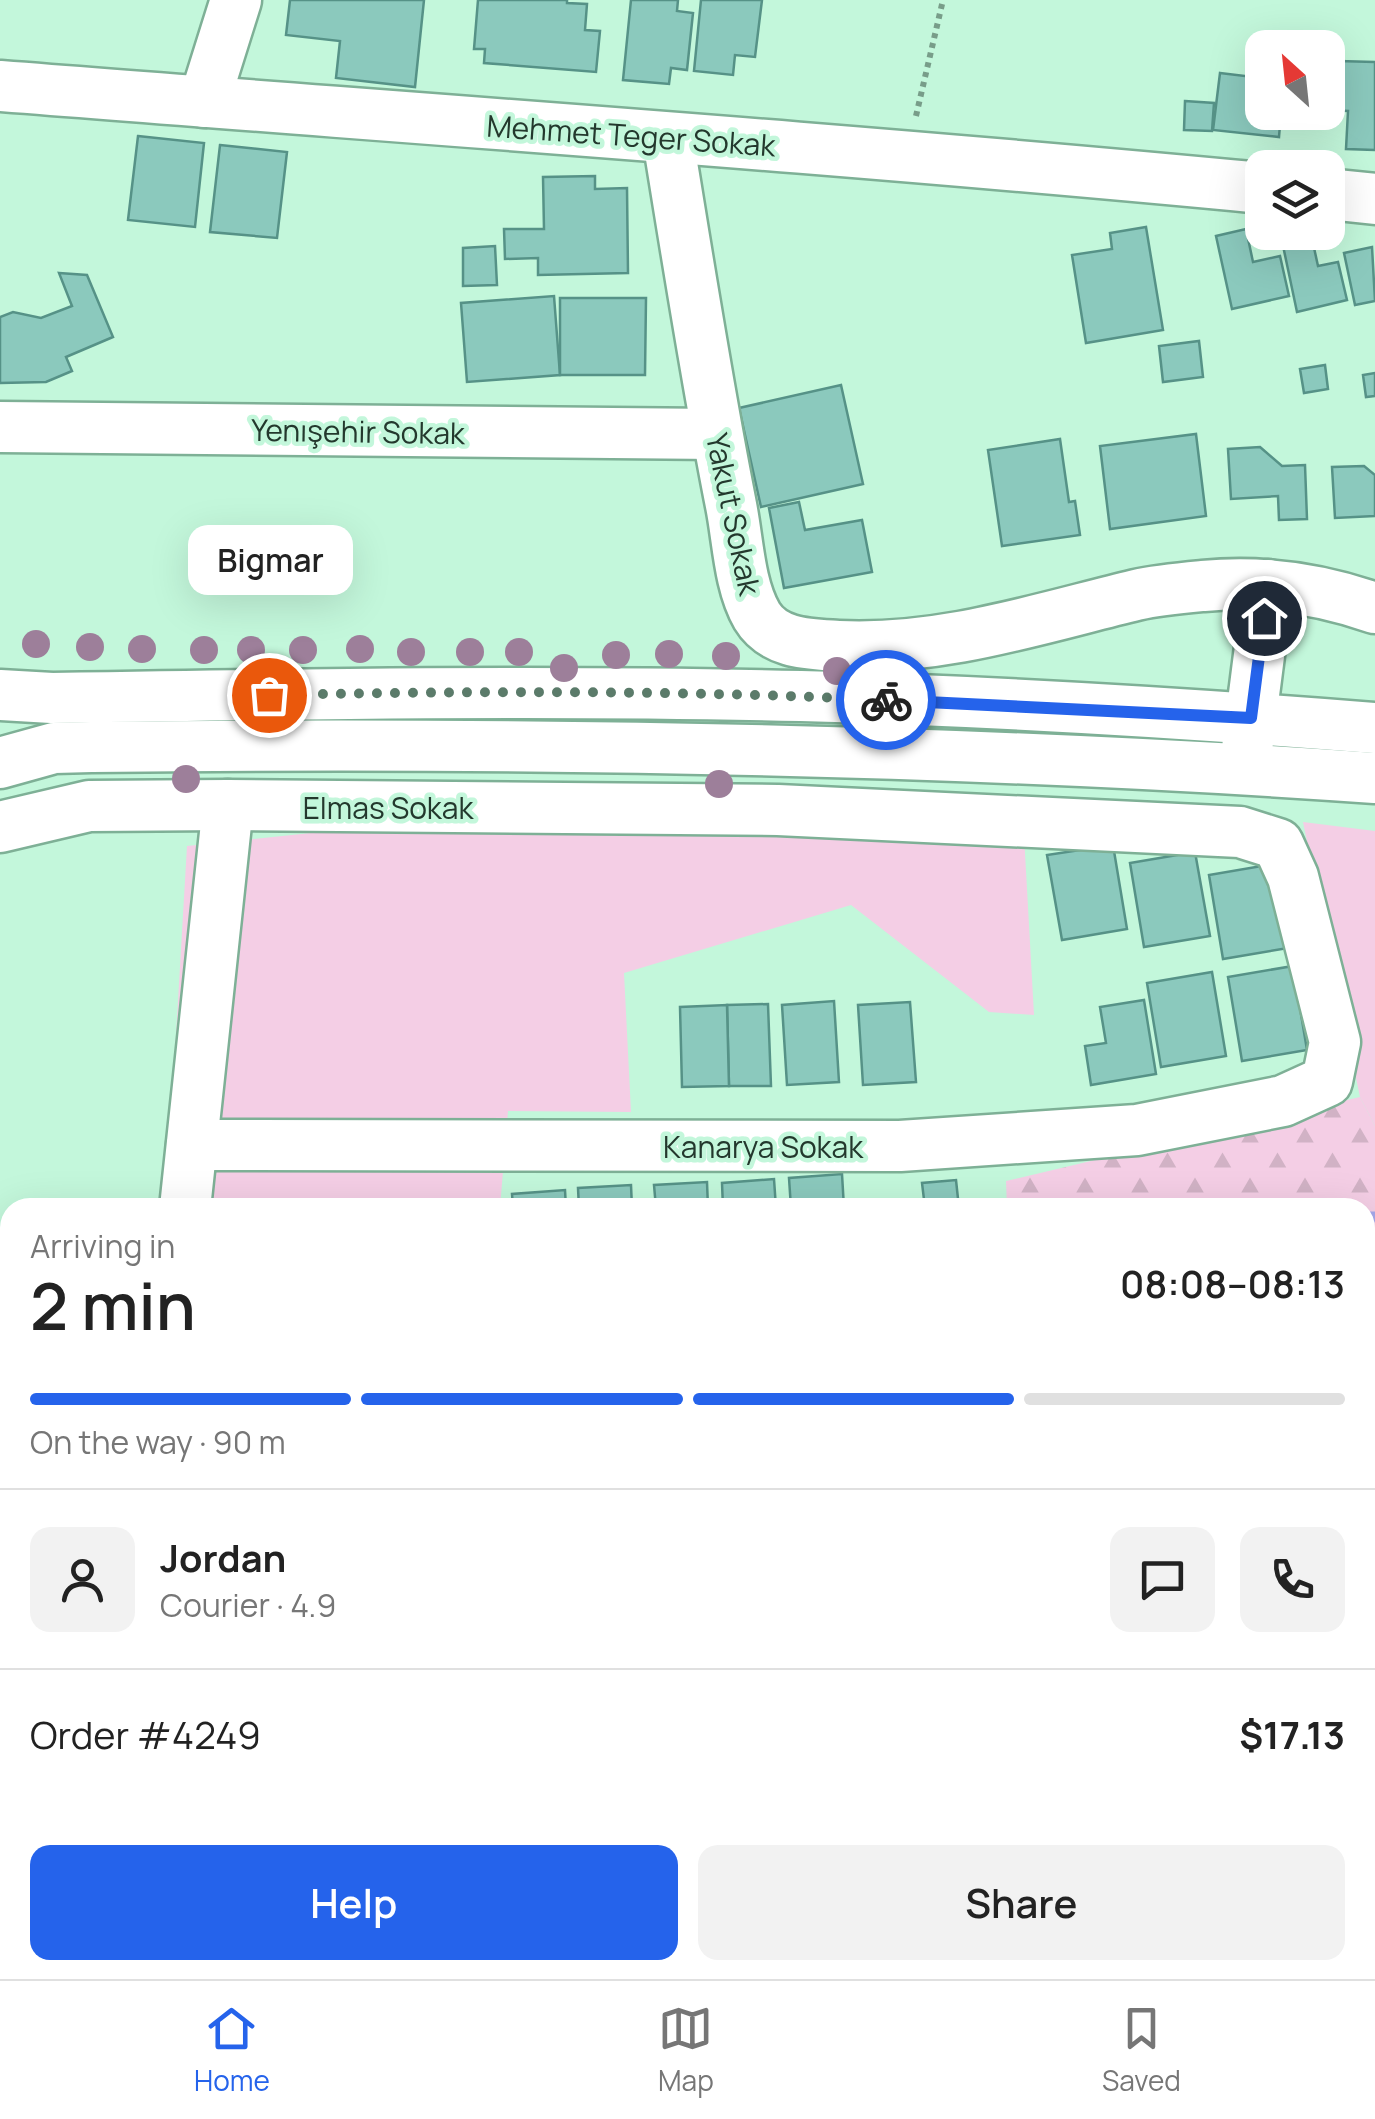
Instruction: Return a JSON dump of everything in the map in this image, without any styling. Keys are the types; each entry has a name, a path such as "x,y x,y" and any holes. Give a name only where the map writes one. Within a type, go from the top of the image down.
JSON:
{"street":[{"path":"204,102 236,0"},
{"name":"Mehmet Teger Sokak","path":"0,86 906,154 1245,186"},
{"name":"Yakut Sokak","path":"668,139 717,434 749,596 766,627 802,644 886,648 959,639 1141,594 1208,585 1312,590 1375,608"},
{"path":"1345,196 1375,199"},
{"name":"Yenışehir Sokak","path":"0,428 717,434"},
{"path":"1244,768 1268,585"},
{"path":"0,695 802,696 1251,718 1375,728"},
{"path":"398,746 398,806"},
{"path":"0,763 54,748 712,748 1244,768 1375,778"},
{"path":"187,1198 228,805"},
{"name":"Elmas Sokak","path":"0,827 89,806 228,805 778,810 1240,832 1278,844 1293,877 1335,1042 1326,1081"},
{"name":"Kanarya Sokak","path":"192,1145 900,1146 1138,1130 1283,1101 1326,1081"}],"path":[{"path":"906,154 943,0"}],"green space":[{"path":"415,822 1024,835 1034,1015 989,1012 851,905 624,973 631,1112 508,1111 501,1198 167,1198 187,846"},
{"path":"1303,822 1375,831 1375,1126 1360,1097"},
{"path":"1360,1097 1375,1126 1375,1198 1007,1198 1006,1181"}],"building":[{"path":"290,0 424,0 415,87 336,78 340,41 286,35"},
{"path":"478,0 567,0 587,4 585,30 600,31 596,72 484,63 485,49 474,49"},
{"path":"631,0 678,0 677,11 693,13 687,70 671,68 669,84 623,80"},
{"path":"701,0 762,0 755,57 735,55 733,75 694,71"},
{"path":"1345,61 1375,62 1375,150 1346,149"},
{"path":"1220,73 1245,76 1245,130 1280,130 1279,137 1213,130"},
{"path":"1185,101 1214,103 1212,131 1184,130"},
{"path":"138,136 204,143 195,227 128,220"},
{"path":"220,145 287,152 277,238 210,232"},
{"path":"595,176 595,189 627,188 628,273 538,275 538,258 505,259 504,229 544,229 543,177"},
{"path":"1146,227 1163,330 1086,343 1072,255 1112,249 1110,233"},
{"path":"1245,229 1245,250 1250,250 1253,262 1280,256 1289,296 1232,309 1216,236"},
{"path":"495,246 497,285 463,286 463,248"},
{"path":"1372,247 1375,301 1355,305 1344,253"},
{"path":"1284,250 1314,250 1318,266 1338,262 1347,300 1297,312"},
{"path":"59,273 87,275 113,337 66,357 72,371 46,382 0,383 0,317 13,312 41,318 72,306"},
{"path":"554,296 560,375 467,382 461,303"},
{"path":"560,298 646,298 645,375 560,375"},
{"path":"1199,341 1203,377 1163,382 1159,346"},
{"path":"1325,365 1328,389 1304,393 1300,369"},
{"path":"1375,373 1375,396 1366,397 1363,375"},
{"path":"841,385 863,484 761,507 739,408"},
{"path":"1196,434 1206,516 1110,529 1100,446"},
{"path":"1060,439 1069,502 1075,501 1080,535 1002,546 988,450"},
{"path":"1260,447 1282,466 1305,465 1307,519 1279,520 1278,496 1231,499 1228,449"},
{"path":"1364,466 1375,475 1375,516 1335,518 1332,467"},
{"path":"799,502 805,530 862,520 872,572 784,588 769,508"},
{"path":"1113,845 1127,929 1062,940 1047,855"},
{"path":"1195,852 1210,936 1144,947 1130,863"},
{"path":"1274,864 1288,948 1223,959 1209,875"},
{"path":"1293,966 1307,1050 1242,1061 1228,977"},
{"path":"1212,972 1226,1056 1161,1067 1147,983"},
{"path":"1144,1000 1156,1074 1091,1085 1085,1046 1106,1043 1100,1007"},
{"path":"834,1001 839,1082 787,1085 782,1005"},
{"path":"910,1002 916,1082 863,1085 858,1005"},
{"path":"768,1004 771,1086 729,1086 727,1005"},
{"path":"727,1005 729,1086 682,1087 680,1007"},
{"path":"842,1174 843,1198 790,1198 789,1178"},
{"path":"774,1179 775,1198 723,1198 722,1183"},
{"path":"956,1180 958,1198 924,1198 922,1183"},
{"path":"707,1182 708,1198 655,1198 654,1185"},
{"path":"631,1185 632,1198 578,1198 578,1188"},
{"path":"565,1190 565,1198 512,1198 512,1194"}],"way so far":[{"path":"269,695 453,693 886,700"}],"place":[{"name":"Bigmar","path":"269,695"}],"route":[{"path":"886,700 1251,718 1264,618"}]}
